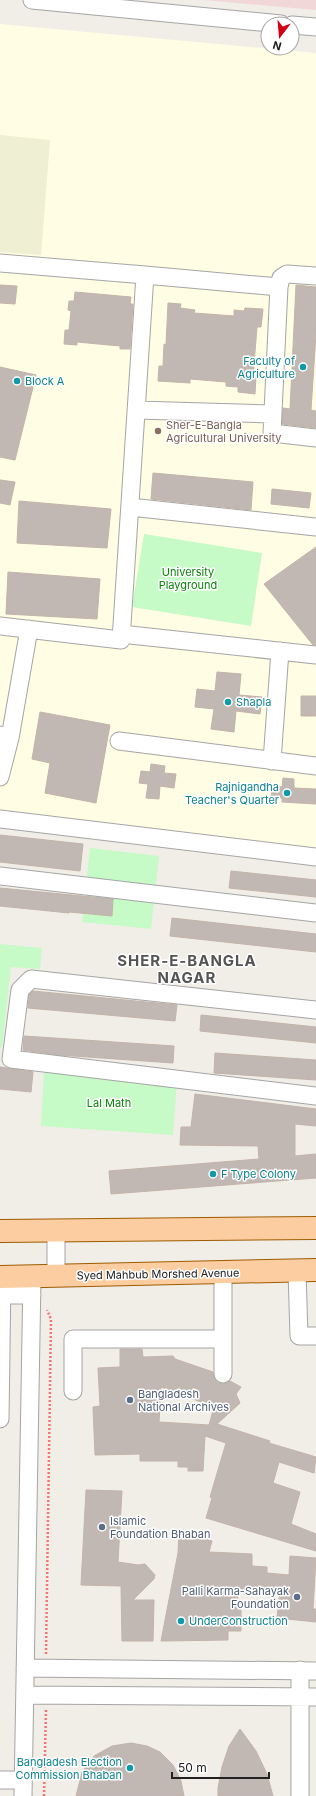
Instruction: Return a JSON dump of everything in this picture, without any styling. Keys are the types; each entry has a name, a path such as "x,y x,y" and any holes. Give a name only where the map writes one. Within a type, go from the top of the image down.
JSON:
{"main road":[{"path":"0,1231 316,1228"},
{"name":"Syed Mahbub Morshed Avenue","path":"2,1283 36,1292 56,1276 307,1270"}],"street":[{"path":"32,0 260,22"},
{"path":"300,26 316,27"},
{"path":"0,263 279,287"},
{"path":"316,276 287,274 281,278 279,287 272,414 272,433 316,438"},
{"path":"0,626 121,640 145,275"},
{"path":"137,410 272,414"},
{"path":"130,507 316,527"},
{"path":"0,777 5,736 29,629"},
{"path":"121,634 316,655"},
{"path":"272,761 280,651"},
{"path":"119,741 316,766"},
{"path":"0,819 316,857"},
{"path":"0,876 316,913"},
{"path":"316,1010 30,979 20,990 6,1058 316,1096"},
{"path":"56,1230 56,1276"},
{"path":"307,1270 299,1336 316,1336"},
{"path":"223,1273 223,1374"},
{"path":"0,1419 2,1283"},
{"path":"0,1780 23,1788 24,1695 36,1292"},
{"path":"73,1391 73,1339 223,1338"},
{"path":"25,1668 308,1671 308,1697 300,1796"},
{"path":"24,1695 308,1697"}],"path":[{"path":"36,1292 51,1319 46,1668"},
{"path":"44,1796 46,1695"}],"shaded area":[{"path":"204,0 316,0 316,10"},
{"name":"Sher-E-Bangla Agricultural University","path":"0,24 260,48 260,56 300,56 300,52 316,53 316,851 0,810"}],"green space":[{"path":"0,135 50,140 41,255 0,252"},
{"name":"University Playground","path":"144,534 262,553 251,626 132,607"},
{"path":"90,848 159,856 151,929 82,922"},
{"path":"0,944 42,948 40,969 11,967 2,1047 0,1047"},
{"name":"Lal Math","path":"44,1071 177,1080 173,1135 41,1126"}],"building":[{"path":"0,285 17,286 15,304 0,303"},
{"name":"Faculty of Agriculture","path":"296,285 316,287 316,334 311,410 316,411 316,428 282,424 283,408 290,409"},
{"path":"75,292 131,297 130,304 133,304 130,349 120,349 120,346 77,342 77,345 64,344 65,330 69,330 71,311 68,310 69,301 74,301"},
{"path":"168,303 181,304 180,308 195,310 194,313 234,316 234,310 244,311 245,308 263,309 261,327 257,327 253,377 256,377 255,394 238,392 238,387 226,386 226,382 190,379 190,383 158,381 159,366 163,366 164,344 166,345"},
{"path":"0,367 36,375 15,460 0,457"},
{"path":"153,473 253,482 251,510 151,499"},
{"path":"0,480 15,482 10,505 0,503"},
{"path":"272,489 311,493 309,508 271,504"},
{"path":"19,501 111,509 107,548 17,543"},
{"path":"316,547 316,645 313,645 264,584"},
{"path":"8,572 100,579 97,619 6,614"},
{"name":"Shapla","path":"217,672 241,674 239,695 262,697 260,714 236,711 234,732 211,729 214,709 195,707 197,689 215,691"},
{"path":"301,696 316,696 316,716 301,716"},
{"path":"40,712 110,725 96,803 45,793 50,763 32,759"},
{"path":"151,764 165,766 164,773 176,774 174,788 160,786 159,799 146,798 148,784 139,783 141,771 150,772"},
{"name":"Rajnigandha Teacher's Quarter","path":"283,778 294,779 294,788 316,789 316,804 282,802 282,798 271,797 272,786 282,787"},
{"path":"0,835 83,844 80,871 0,862"},
{"path":"231,871 316,880 316,897 229,888"},
{"path":"0,888 113,899 112,916 0,906"},
{"path":"172,918 316,934 316,952 170,936"},
{"path":"33,991 177,1005 175,1021 28,1008 29,995"},
{"path":"201,1015 316,1027 316,1043 200,1031"},
{"path":"24,1036 174,1046 173,1063 59,1055 23,1050"},
{"path":"215,1053 316,1060 316,1080 214,1073"},
{"path":"0,1067 33,1072 31,1092 0,1089"},
{"path":"195,1094 316,1109 316,1126 295,1124 295,1156 316,1154 316,1178 111,1194 109,1171 259,1159 258,1146 180,1145 181,1127 191,1127"},
{"path":"120,1349 142,1349 143,1357 173,1356 175,1359 213,1372 214,1379 218,1383 223,1384 230,1381 241,1387 236,1394 240,1403 217,1424 270,1441 269,1443 316,1457 314,1473 279,1462 273,1483 300,1492 291,1524 316,1534 316,1551 206,1518 212,1498 210,1497 226,1443 205,1436 203,1471 188,1471 188,1467 178,1467 178,1461 140,1461 140,1454 95,1455 93,1407 100,1406 98,1368 120,1367","holes":["161,1387 214,1407 209,1425 159,1422"]},
{"name":"Islamic Foundation Bhaban","path":"86,1490 122,1491 118,1562 138,1565 145,1564 155,1575 154,1579 133,1600 154,1600 153,1641 122,1641 121,1586 81,1585"},
{"path":"179,1530 212,1541 209,1552 252,1554 252,1566 267,1567 267,1573 289,1575 290,1556 316,1558 313,1609 316,1609 316,1622 277,1618 280,1591 238,1589 237,1610 241,1610 241,1631 228,1631 228,1640 161,1641 178,1553"},
{"path":"240,1729 256,1751 267,1774 273,1796 218,1796 222,1767 229,1746"},
{"name":"Bangladesh Election Commission Bhaban","path":"131,1743 147,1746 160,1752 173,1765 181,1781 184,1796 76,1796 82,1772 94,1756 112,1746"}],"place":[{"name":"Faculty of Agriculture","path":"303,367"},
{"name":"Block A","path":"17,381"},
{"name":"Sher-E-Bangla Agricultural University","path":"158,431"},
{"name":"Shapla","path":"228,702"},
{"name":"Rajnigandha Teacher's Quarter","path":"287,793"},
{"name":"F Type Colony","path":"213,1174"},
{"name":"Bangladesh National Archives","path":"130,1400"},
{"name":"Islamic Foundation Bhaban","path":"102,1527"},
{"name":"Palli Karma-Sahayak Foundation","path":"297,1597"},
{"name":"UnderConstruction","path":"181,1621"},
{"name":"Bangladesh Election Commission Bhaban","path":"130,1768"}],"district":[{"name":"SHER-E-BANGLA NAGAR","path":"187,968"}]}
